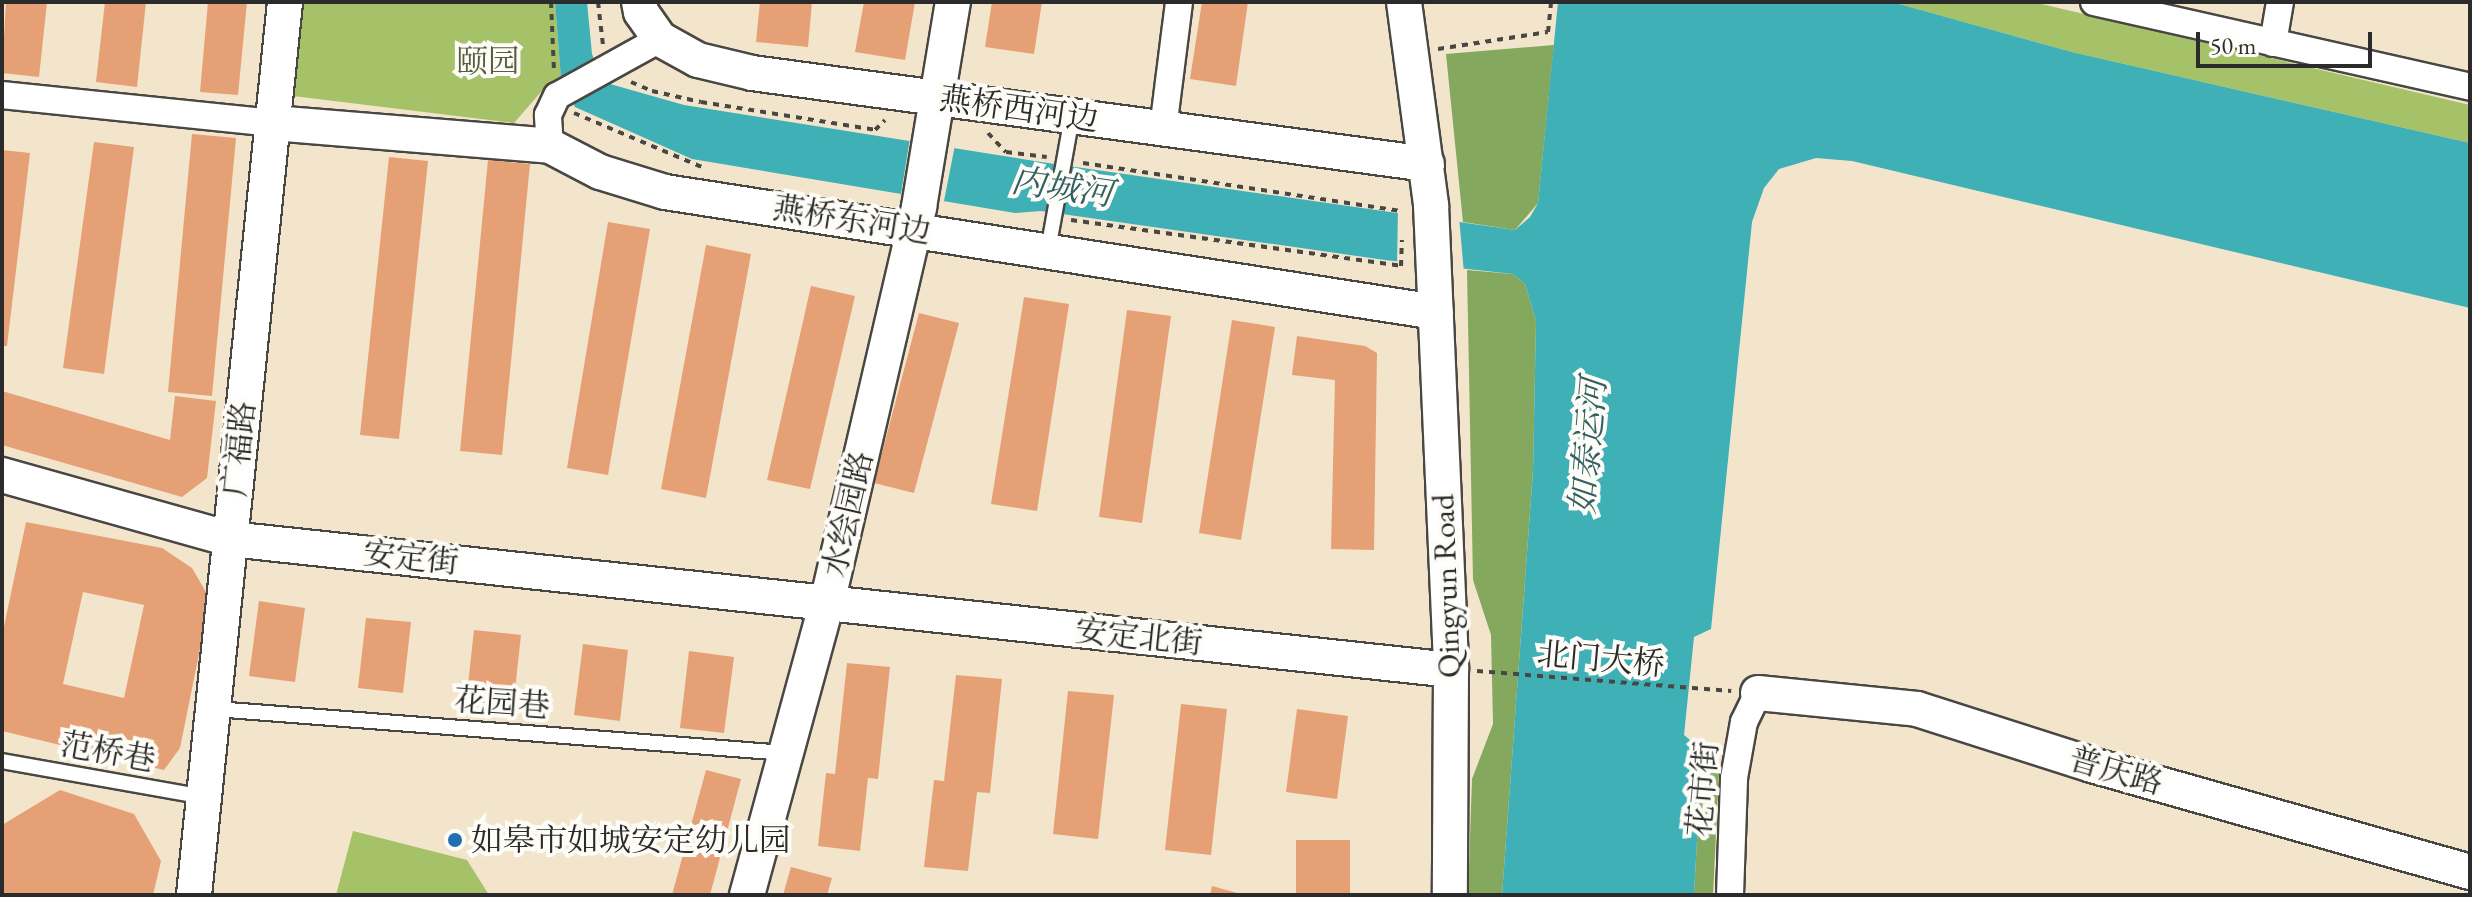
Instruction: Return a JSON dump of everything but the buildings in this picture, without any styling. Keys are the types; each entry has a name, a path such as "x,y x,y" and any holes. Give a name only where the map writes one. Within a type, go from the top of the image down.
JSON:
{"street":[{"name":"广福路","path":"194,895 285,2"},
{"path":"550,146 548,115 561,94 660,39 641,12 639,2"},
{"name":"水绘园路","path":"747,895 827,603 943,109 953,2"},
{"path":"1163,129 1179,2"},
{"path":"1404,2 1427,164 1416,208"},
{"path":"2094,2 2470,87"},
{"path":"2273,43 2280,2"},
{"name":"燕桥西河边","path":"660,39 698,60 943,109 1072,117 1427,164"},
{"path":"2,95 273,123"},
{"name":"燕桥东河边","path":"273,123 550,146 600,172 665,192 917,218 1052,228 1436,312"},
{"name":"Qingyun Road","path":"1416,208 1434,277 1462,671 1450,895"},
{"name":"安定街","path":"2,475 230,539 827,603"},
{"name":"安定北街","path":"827,603 1462,671"},
{"name":"普庆路","path":"1758,693 1917,709 2092,765 2470,872"},
{"name":"花市街","path":"1730,895 1734,778 1744,722 1758,693"}],"lane":[{"path":"1052,228 1072,117"},
{"name":"花园巷","path":"215,709 786,753"},
{"name":"范桥巷","path":"2,761 204,797"}],"path":[{"path":"551,2 561,94 569,110 667,155 717,170"},
{"path":"1411,53 1548,32 1551,2"},
{"path":"943,109 1006,152 1416,208"},
{"path":"1052,228 1401,266"},
{"name":"北门大桥","path":"1462,671 1724,691"}],"green space":[{"name":"颐园","path":"301,2 555,2 561,79 541,92 514,123 293,96"},
{"path":"1892,2 2033,2 2470,105 2470,143 2072,52"},
{"path":"1554,45 1538,203 1515,230 1463,222 1446,54"},
{"path":"1467,270 1513,274 1525,284 1536,321 1533,471 1502,895 1468,895 1472,779 1493,724 1491,635 1473,580"},
{"path":"1702,750 1719,771 1713,895 1694,895"},
{"path":"353,831 467,860 489,895 336,895"}],"water":[{"path":"555,2 587,2 592,54 603,82 684,105 1041,162 1515,230 1530,217 1538,203 1558,2 1892,2 2072,52 2470,143 2470,308 1852,161 1816,158 1779,169 1764,188 1752,222 1711,629 1694,637 1684,735 1702,750 1694,895 1502,895 1533,471 1536,321 1525,284 1513,274 1385,260 1041,211 1015,213 692,159 575,107 561,79"}],"pier":[{"path":"910,138 955,145 943,206 900,200"},
{"path":"1398,208 1459,217 1464,273 1397,266"}],"place":[{"name":"如皋市如城安定幼儿园","path":"455,840"}],"water label":[{"name":"内城河","path":"1062,187"},
{"name":"如泰运河","path":"1588,446"}]}
